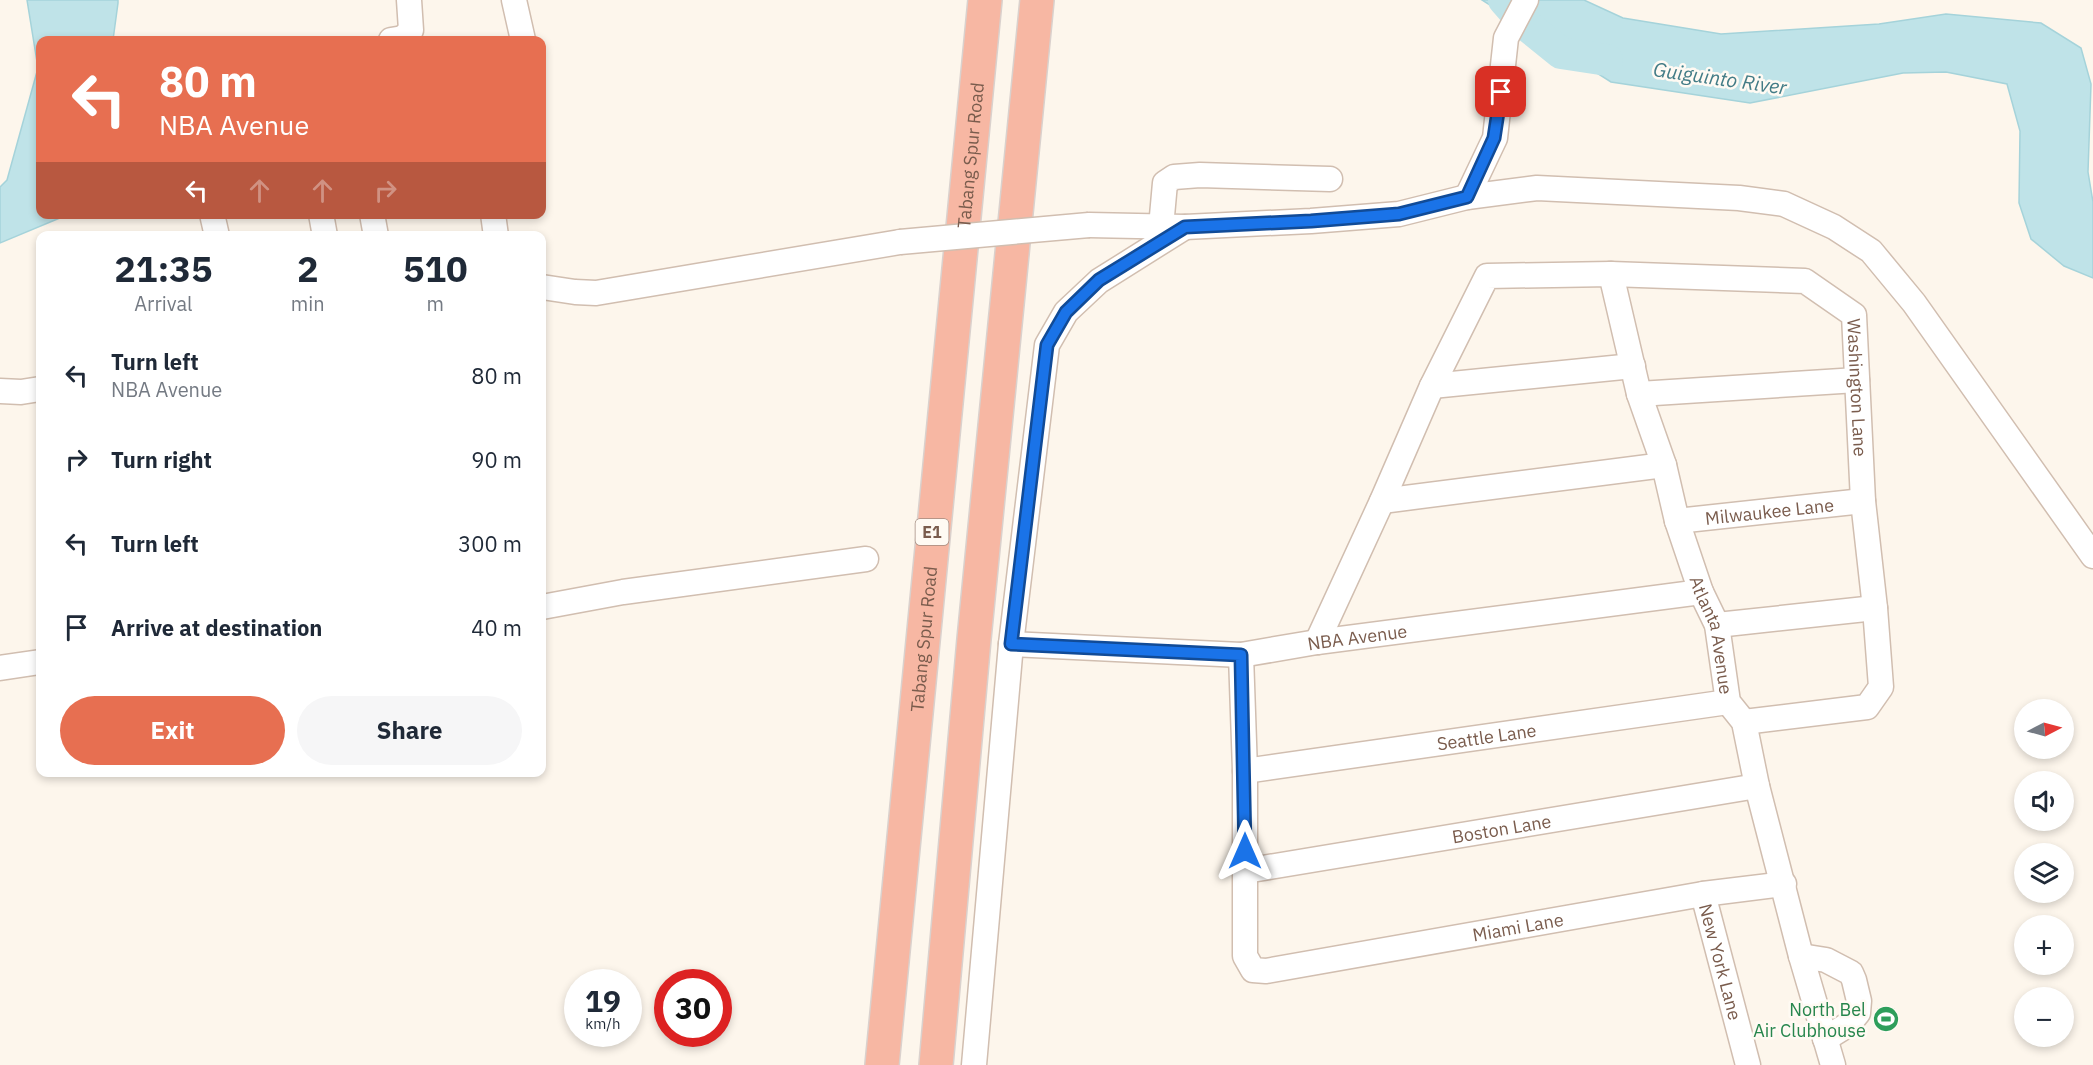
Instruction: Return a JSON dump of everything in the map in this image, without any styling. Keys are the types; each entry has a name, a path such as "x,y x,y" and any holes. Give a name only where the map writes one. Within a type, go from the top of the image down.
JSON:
{"highway":[{"name":"Tabang Spur Road","path":"882,1065 922,632 985,0"},
{"path":"936,1065 974,639 1037,0"}],"street":[{"path":"405,36 411,30 409,0"},
{"path":"514,0 523,36"},
{"path":"1467,197 1494,138 1506,38 1526,0"},
{"path":"1173,227 1165,183 1174,177 1200,175 1330,179"},
{"path":"546,288 596,293 900,242 1089,225 1173,227 1311,221 1399,214 1467,197 1537,188 1738,198 1784,204 1834,227 1872,251 1914,303 2093,556"},
{"path":"974,1065 1011,644 1047,345 1066,312 1099,280 1173,227"},
{"path":"1317,642 1432,386 1487,276 1611,274"},
{"name":"Atlanta Avenue","path":"1611,274 1639,394 1664,465 1677,520 1701,592 1717,625 1728,702 1744,722 1757,786 1801,956 1833,1065"},
{"name":"Washington Lane","path":"1611,274 1805,281 1854,315 1863,501 1881,687 1867,707 1744,722"},
{"path":"1432,386 1633,366"},
{"path":"1639,394 1857,380"},
{"path":"0,391 36,390"},
{"path":"1382,501 1664,465"},
{"name":"Milwaukee Lane","path":"1677,520 1863,501"},
{"path":"546,606 623,592 866,559"},
{"name":"NBA Avenue","path":"1011,644 1241,655 1317,642 1701,592"},
{"path":"1717,625 1875,608"},
{"path":"1241,655 1245,771 1245,871"},
{"path":"0,668 36,663"},
{"name":"Seattle Lane","path":"1245,771 1728,702"},
{"name":"Boston Lane","path":"1245,871 1757,786"},
{"name":"Miami Lane","path":"1245,871 1245,956 1253,970 1266,971 1703,894 1784,884"},
{"name":"New York Lane","path":"1703,894 1748,1065"},
{"path":"1801,956 1826,960 1851,973 1854,980 1859,1001 1858,1013 1849,1024 1825,1039"}],"water":[{"path":"27,0 118,0 114,36 36,36 36,56"},
{"path":"1482,0 1584,0 1623,18 1721,34 1879,24 1946,14 2041,23 2081,48 2091,84 2088,172 2093,202 2093,278 2064,266 2031,239 2019,203 2020,131 2007,84 1946,72 1903,73 1750,103 1611,82"},
{"path":"36,75 36,219 57,219 0,243 0,187 7,180"}],"waterway":[{"name":"Guiguinto River","path":"1504,0 1525,24 1561,53 1607,60"}],"place":[{"name":"North Bel Air Clubhouse","path":"1886,1019"}],"route":[{"path":"1245,851 1241,655 1011,644 1047,345 1066,312 1099,280 1185,227 1399,214 1467,197 1494,138 1501,92"}]}
